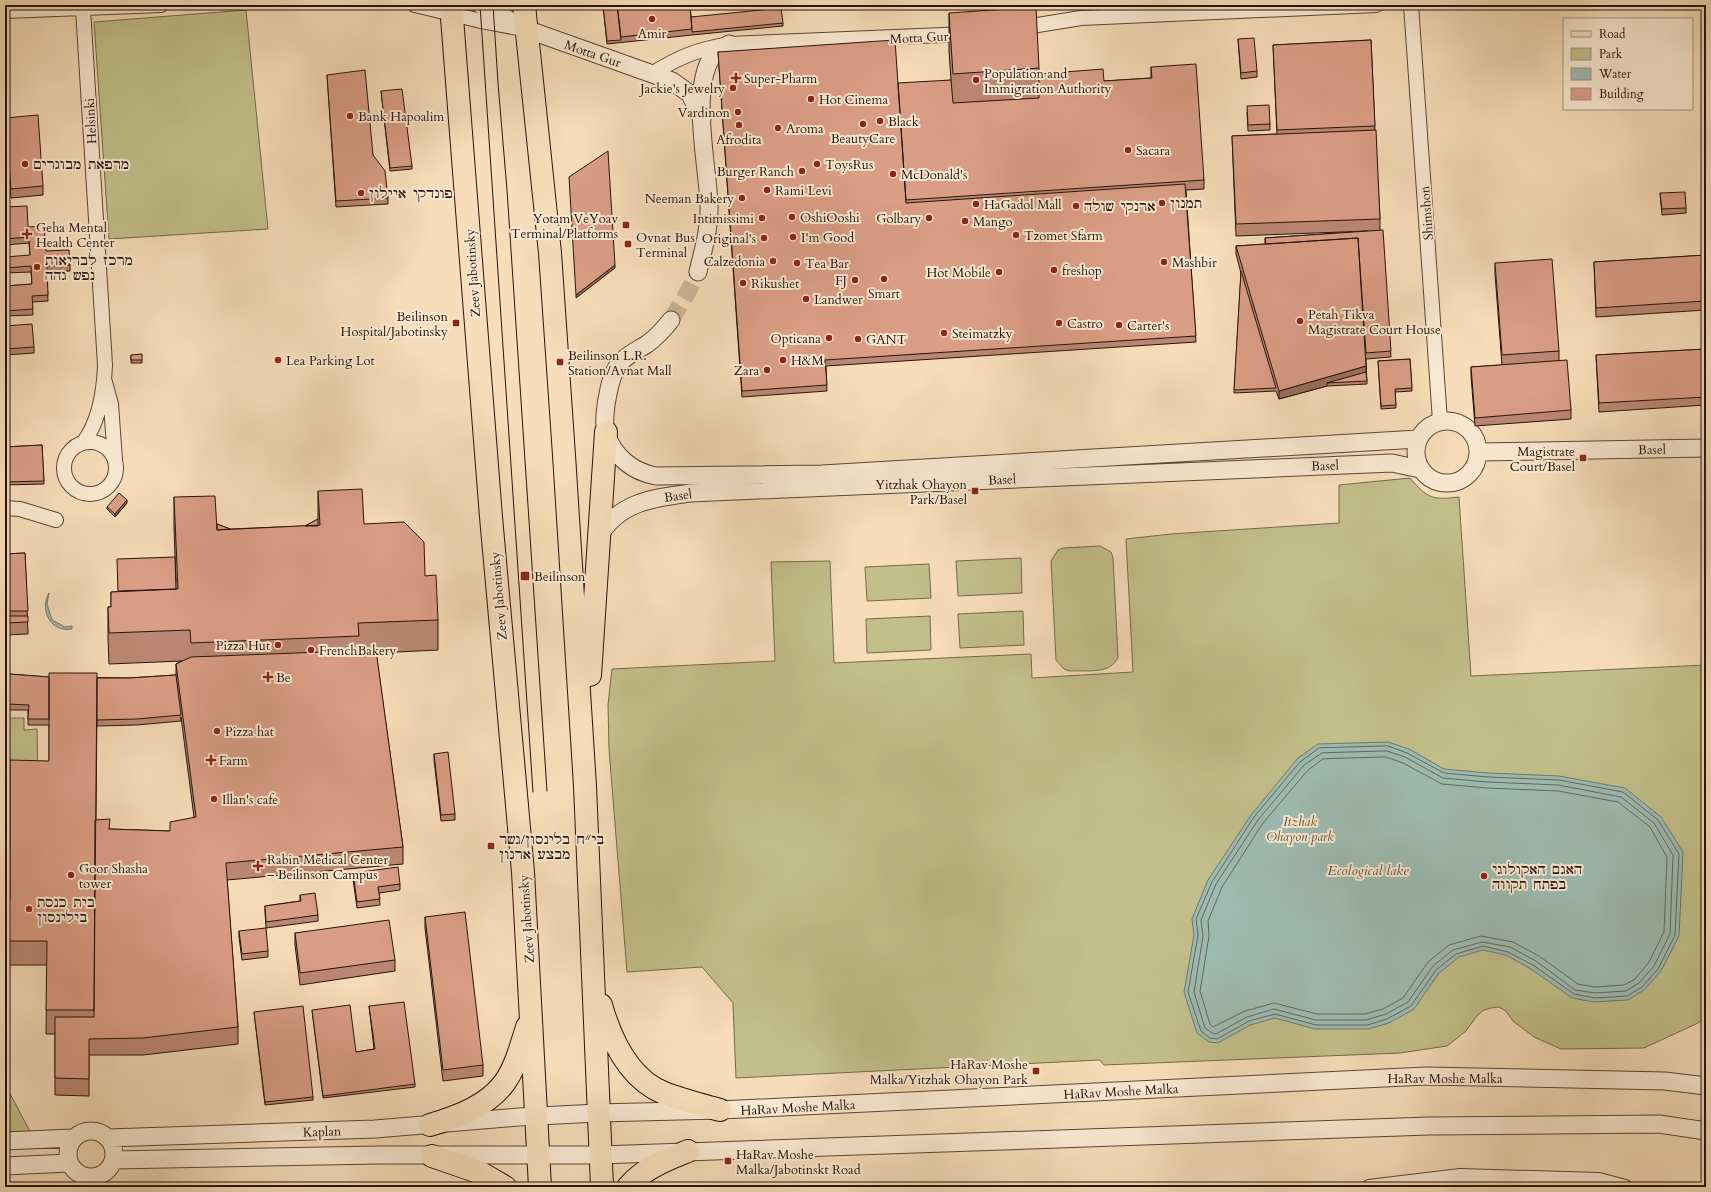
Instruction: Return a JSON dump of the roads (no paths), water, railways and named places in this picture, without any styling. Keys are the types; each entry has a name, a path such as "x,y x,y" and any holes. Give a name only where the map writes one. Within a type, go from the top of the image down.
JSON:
{"main road":[{"path":"524,5 550,253 585,786 602,1187"},
{"name":"Zeev Jabotinsky","path":"451,9 491,517 523,872 532,1013 540,1187"},
{"path":"585,786 598,538 606,432"},
{"path":"594,978 612,1038 633,1071 648,1084 663,1093 720,1110"},
{"path":"430,1124 460,1116 481,1103 504,1083 519,1052 532,1013"},
{"path":"628,1187 636,1178 653,1166 688,1151"},
{"path":"432,1156 481,1173 505,1187"}],"street":[{"path":"5,11 161,5"},
{"path":"415,5 451,9 494,24 526,29"},
{"name":"Motta Gur","path":"481,5 526,29 653,73 678,58 700,50 729,44 917,37 979,33"},
{"path":"1007,5 1006,30 1082,18 1376,5"},
{"name":"Shimshon","path":"1411,5 1440,422"},
{"name":"Helsinki","path":"83,8 104,377 110,404 116,461"},
{"path":"698,272 709,223 710,206 702,119 702,97 705,74 713,57 729,44"},
{"path":"653,73 672,81 690,94 702,119"},
{"path":"606,432 606,403 610,382 620,363 631,353 647,344 658,335 671,320"},
{"name":"Helsinki","path":"83,442 90,434 96,421 104,377"},
{"path":"1450,421 1458,423 1466,428 1475,439 1478,452 1477,462 1472,471 1465,478 1447,484 1437,482 1427,477 1420,469 1416,458 1418,439 1431,425 1440,422 1450,421"},
{"name":"Basel","path":"606,432 616,452 630,467 644,474 656,476 822,474 1418,439"},
{"path":"91,441 107,447 116,461 115,474 109,486 103,491 94,494 86,494 78,491 71,486 66,479 64,463 71,450 83,442 91,441"},
{"name":"Basel","path":"1478,452 1706,448"},
{"name":"Basel","path":"598,538 613,518 632,506 645,501 690,493 1392,463 1420,469"},
{"path":"5,508 20,509 56,520"},
{"name":"HaRav Moshe Malka","path":"536,1118 598,1113 720,1110 1426,1076 1665,1081 1706,1086"},
{"name":"Kaplan","path":"108,1138 375,1129 519,1117 536,1118"},
{"path":"538,1155 600,1155 1429,1126 1659,1124 1706,1131"},
{"path":"87,1130 102,1133 108,1138 112,1144 114,1160 105,1173 98,1176 91,1182 76,1172 69,1163 67,1152 69,1144 73,1138 87,1130"},
{"path":"5,1141 73,1138"},
{"name":"Kaplan","path":"114,1160 538,1155"},
{"path":"5,1166 69,1163"},
{"path":"1369,1187 1460,1176 1599,1180 1625,1187"}],"water":[{"path":"49,593 47,604 52,620 65,627 72,626 72,629 58,627 49,619 45,606"},
{"name":"Ecological lake","path":"1388,742 1409,749 1444,769 1488,773 1559,776 1625,788 1661,817 1683,852 1679,936 1661,971 1644,990 1628,1000 1594,1002 1572,998 1531,969 1506,955 1483,950 1459,957 1439,973 1414,1009 1389,1023 1368,1029 1315,1029 1275,1018 1250,1025 1218,1043 1209,1042 1197,1033 1184,992 1194,935 1192,919 1208,880 1251,815 1298,758 1318,744"}],"tunnel":[{"path":"671,320 698,272"}],"tram line":[{"path":"480,5 533,792"},
{"path":"493,5 507,190 547,791"}],"place":[{"name":"Amir","path":"652,19"},
{"name":"Super-Pharm","path":"736,78"},
{"name":"Population and Immigration Authority","path":"976,80"},
{"name":"Jackie's Jewelry","path":"733,88"},
{"name":"Hot Cinema","path":"811,99"},
{"name":"Vardinon","path":"738,112"},
{"name":"Bank Hapoalim","path":"350,116"},
{"name":"Black","path":"880,121"},
{"name":"BeautyCare","path":"863,124"},
{"name":"Afrodita","path":"739,125"},
{"name":"Aroma","path":"778,128"},
{"name":"Sacara","path":"1128,150"},
{"name":"מרפאת מבוגרים","path":"25,164"},
{"name":"ToysRus","path":"817,164"},
{"name":"Burger Ranch","path":"802,171"},
{"name":"McDonald's","path":"893,174"},
{"name":"Rami Levi","path":"767,190"},
{"name":"פונדקי איילון","path":"361,193"},
{"name":"Neeman Bakery","path":"742,198"},
{"name":"תמנון","path":"1162,203"},
{"name":"HaGadol Mall","path":"976,204"},
{"name":"ארנקי שולה","path":"1076,206"},
{"name":"OshiOoshi","path":"792,217"},
{"name":"Intimissimi","path":"762,218"},
{"name":"Golbary","path":"929,218"},
{"name":"Mango","path":"965,221"},
{"name":"Yotam VeYoav Terminal/Platforms","path":"626,225"},
{"name":"Geha Mental Health Center","path":"27,234"},
{"name":"Tzomet Sfarm","path":"1016,235"},
{"name":"I'm Good","path":"793,237"},
{"name":"Original's","path":"764,238"},
{"name":"Ovnat Bus Terminal","path":"628,244"},
{"name":"Calzedonia","path":"773,261"},
{"name":"Mashbir","path":"1164,262"},
{"name":"Tea Bar","path":"797,263"},
{"name":"מרכז לבריאות נפש גהה","path":"37,267"},
{"name":"freshop","path":"1054,270"},
{"name":"Hot Mobile","path":"999,272"},
{"name":"Smart","path":"884,279"},
{"name":"FJ","path":"855,280"},
{"name":"Rikushet","path":"743,283"},
{"name":"Landwer","path":"806,299"},
{"name":"Petah Tikva Magistrate Court House","path":"1300,321"},
{"name":"Beilinson Hospital/Jabotinsky","path":"456,323"},
{"name":"Castro","path":"1059,323"},
{"name":"Carter's","path":"1119,325"},
{"name":"Steimatzky","path":"944,333"},
{"name":"Opticana","path":"829,338"},
{"name":"GANT","path":"858,339"},
{"name":"Lea Parking Lot","path":"278,360"},
{"name":"H&M","path":"783,360"},
{"name":"Beilinson L.R. Station/Avnat Mall","path":"560,362"},
{"name":"Zara","path":"767,370"},
{"name":"Magistrate Court/Basel","path":"1583,458"},
{"name":"Yitzhak Ohayon Park/Basel","path":"975,491"},
{"name":"Beilinson","path":"525,576"},
{"name":"Pizza Hut","path":"278,645"},
{"name":"FrenchBakery","path":"311,650"},
{"name":"Be","path":"268,677"},
{"name":"Pizza hat","path":"217,731"},
{"name":"Farm","path":"211,760"},
{"name":"Illan's cafe","path":"214,799"},
{"name":"בי״ח בלינסון/גשר מבצע ארנון","path":"491,846"},
{"name":"Rabin Medical Center – Beilinson Campus","path":"258,866"},
{"name":"Goor Shasha tower","path":"71,875"},
{"name":"האגם האקולוגי בפתח תקווה","path":"1484,876"},
{"name":"בית כנסת בילינסון","path":"29,909"},
{"name":"HaRav Moshe Malka/Yitzhak Ohayon Park","path":"1036,1071"},
{"name":"HaRav Moshe Malka/Jabotinskt Road","path":"728,1161"}],"park label":[{"name":"Itzhak Ohayon park","path":"1300,828"}]}
